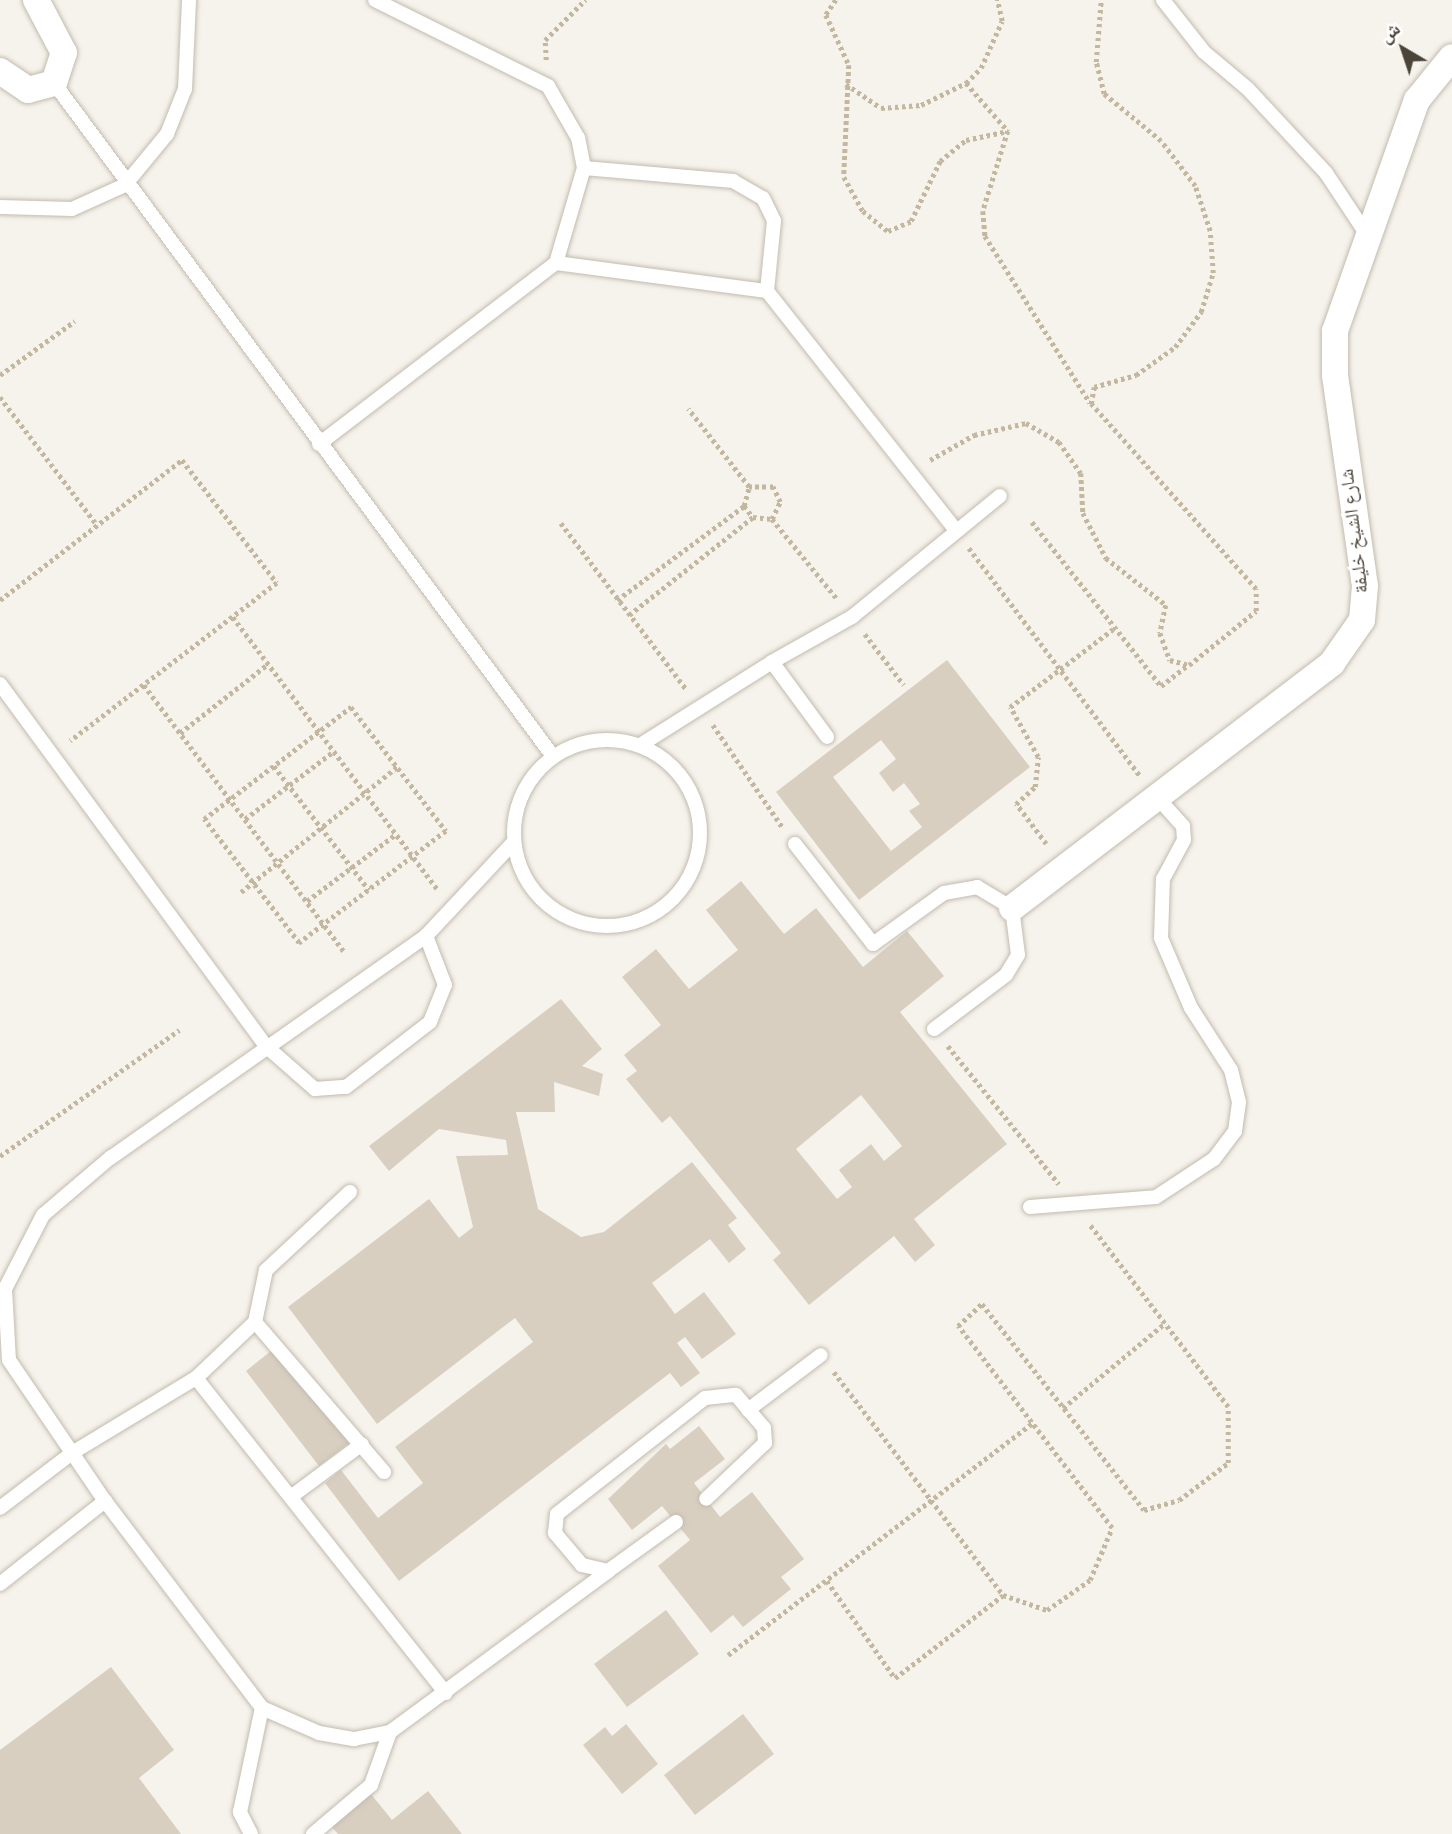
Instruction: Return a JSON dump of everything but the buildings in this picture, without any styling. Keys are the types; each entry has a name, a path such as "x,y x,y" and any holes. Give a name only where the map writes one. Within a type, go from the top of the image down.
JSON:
{"street":[{"path":"0,71 28,90 54,83 64,53 36,0"},
{"name":"شارع الشيخ خليفة","path":"1012,908 1332,663 1362,620 1365,586 1335,375 1335,331 1417,100 1452,57"}],"lane":[{"path":"0,207 72,209 125,185 167,134 185,89 189,0"},
{"path":"319,444 556,263 584,168 578,138 548,86 375,0"},
{"path":"1163,0 1204,52 1248,89 1326,173 1367,235"},
{"path":"54,83 125,185 552,755"},
{"path":"584,168 733,181 763,198 774,221 767,291 956,530"},
{"path":"556,263 767,291"},
{"path":"642,744 772,662 852,617 1000,496"},
{"path":"772,662 827,737"},
{"path":"0,684 267,1047 315,1089 346,1087 430,1022 442,1004 445,985 426,936"},
{"path":"596,739 642,744 686,780 703,835 685,889 639,924 582,926 534,896 512,844 520,794 552,755 596,739"},
{"path":"1030,1207 1156,1197 1214,1159 1235,1131 1240,1101 1231,1070 1191,1008 1161,938 1163,879 1184,839 1182,826 1157,797"},
{"path":"512,844 426,936 111,1157 43,1215 5,1289 9,1360 105,1501 262,1708 318,1733 354,1739 390,1732 676,1522"},
{"path":"795,844 873,944 944,893 977,887 1012,908 1018,954 1006,975 934,1029"},
{"path":"0,1508 72,1453 196,1378 255,1322 266,1270 351,1192"},
{"path":"255,1322 384,1472"},
{"path":"748,1410 821,1355"},
{"path":"196,1378 446,1693"},
{"path":"608,1571 582,1565 567,1551 555,1533 558,1514 705,1398 736,1395 764,1428 765,1443 706,1499"},
{"path":"292,1496 362,1444"},
{"path":"0,1584 105,1501"},
{"path":"251,1834 240,1812 262,1708"},
{"path":"313,1834 371,1785 390,1732"}],"path":[{"path":"548,86 545,40 584,0"},
{"path":"836,0 826,15 849,65 846,84 844,177 863,211 888,231 911,220 940,161 966,140 1008,131"},
{"path":"846,84 881,108 921,105 966,83 981,68 1002,20 997,0"},
{"path":"1091,404 1094,387 1136,375 1175,347 1201,312 1213,273 1210,231 1195,186 1161,141 1104,94 1096,62 1101,0"},
{"path":"966,83 1008,131"},
{"path":"1008,131 983,211 985,236 1091,404 1256,589 1256,611 1161,686 1113,629 1032,522"},
{"path":"0,375 75,321"},
{"path":"0,397 97,525"},
{"path":"688,409 749,487"},
{"path":"908,472 974,435 1026,423 1059,442 1081,473 1083,513 1106,558 1166,604 1160,633 1170,660 1189,664"},
{"path":"0,600 182,460 277,583 52,755"},
{"path":"617,600 744,506 749,487"},
{"path":"629,615 753,517 772,519 780,502 773,487 749,487"},
{"path":"744,506 753,517"},
{"path":"561,523 701,707 795,844"},
{"path":"956,530 1058,672 1157,797"},
{"path":"233,617 452,908"},
{"path":"1064,868 1016,804 1035,787 1038,757 1010,708 1113,629"},
{"path":"180,733 268,664"},
{"path":"144,685 344,951"},
{"path":"351,707 446,831 299,943 204,819 319,732 351,707"},
{"path":"244,819 334,751"},
{"path":"274,766 369,890"},
{"path":"241,892 397,767"},
{"path":"307,901 396,834"},
{"path":"821,1355 1003,1595 1047,1610 1090,1580 1112,1528 958,1326 982,1304 1144,1510 1179,1500 1228,1464 1228,1407 1072,1202 934,1029"},
{"path":"0,1156 179,1030"},
{"path":"1063,1408 1165,1323"},
{"path":"728,1655 933,1502 1032,1423"},
{"path":"827,1581 895,1678 1003,1595"}]}
